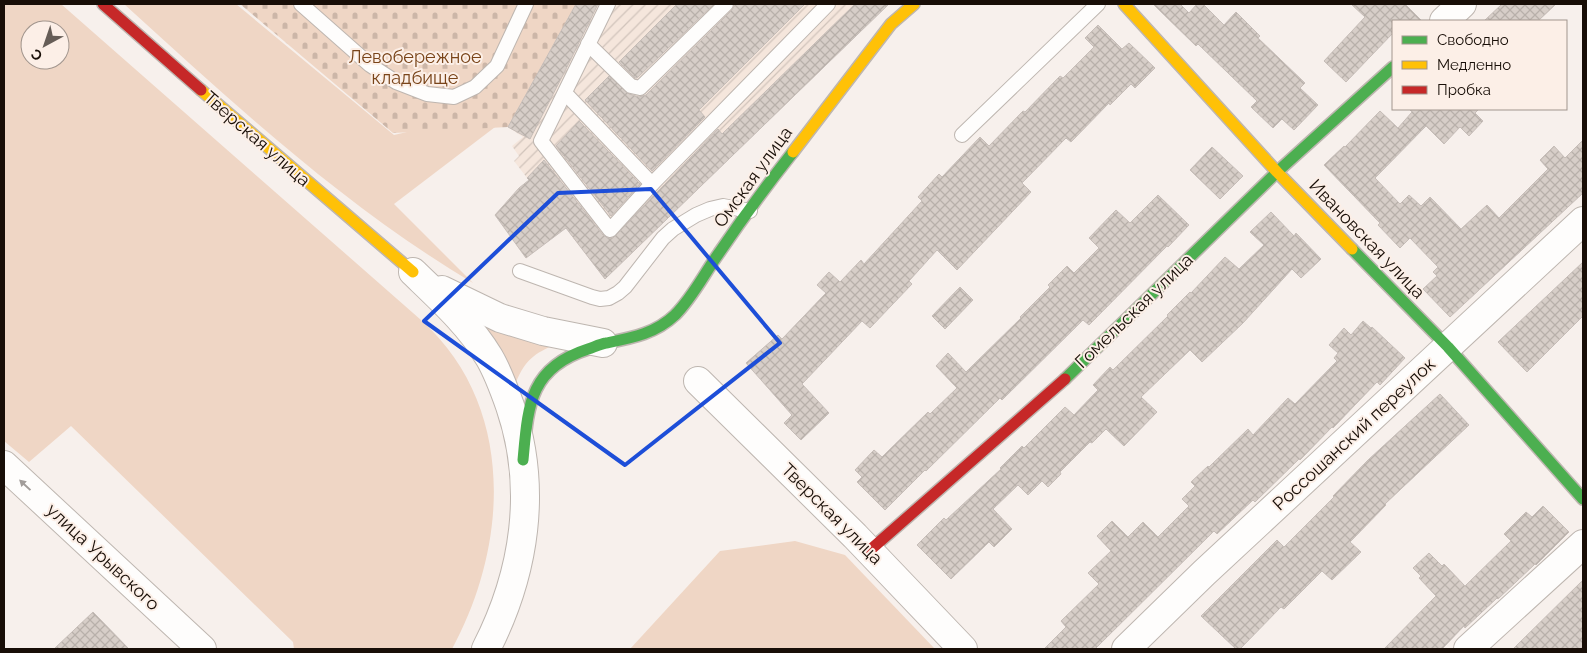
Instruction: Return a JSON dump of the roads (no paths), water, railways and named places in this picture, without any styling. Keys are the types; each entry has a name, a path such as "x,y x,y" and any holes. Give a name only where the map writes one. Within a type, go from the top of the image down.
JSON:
{"street":[{"name":"Тверская улица","path":"103,4 413,272"},
{"name":"Омская улица","path":"523,460 527,419 532,398 546,372 558,361 575,353 603,344 639,337 660,327 677,314 694,292 704,273 805,136 893,22 914,4"},
{"name":"Ивановская улица","path":"1124,4 1277,172 1448,347 1583,499"},
{"path":"1445,20 1462,4"},
{"name":"Гомельская улица","path":"869,551 1066,378 1277,172 1392,68"},
{"name":"Россошанский переулок","path":"1126,649 1583,221"},
{"path":"413,272 440,289 500,318 543,331 603,344"},
{"path":"413,272 457,316 490,358 513,414 523,460 526,502 519,563 510,596 486,649"},
{"name":"Тверская улица","path":"698,382 869,551 963,649"},
{"name":"улица Урывского","path":"4,464 202,649"},
{"path":"1468,649 1583,544"}],"lane":[{"path":"301,4 370,65 396,82 427,94 454,97 475,87 497,66 526,4"},
{"path":"608,4 541,141 610,230 652,184 828,4"},
{"path":"588,44 631,86 640,88 726,4"},
{"path":"962,135 1098,4"},
{"path":"565,92 652,184"},
{"path":"520,271 592,297 600,299 609,298 625,287 663,238 685,221 710,209 723,206 750,211"}],"park label":[{"name":"Левобережное кладбище","path":"415,67"}]}
